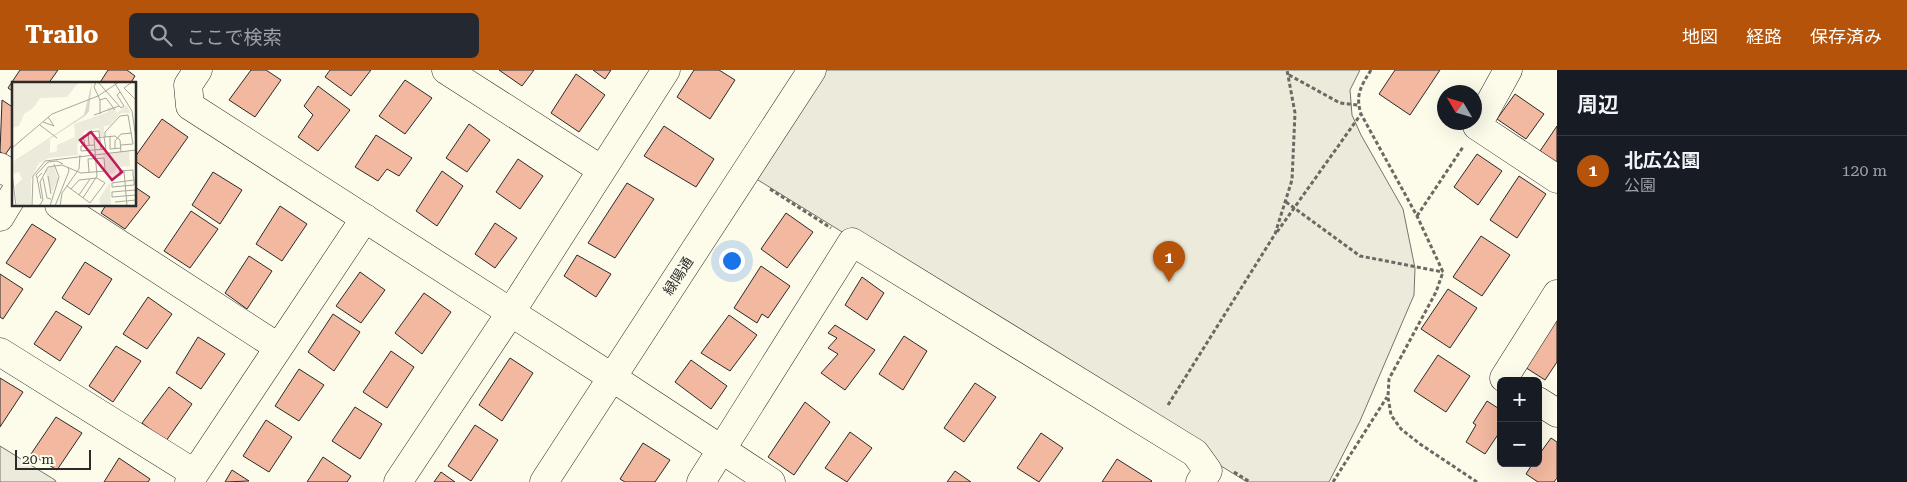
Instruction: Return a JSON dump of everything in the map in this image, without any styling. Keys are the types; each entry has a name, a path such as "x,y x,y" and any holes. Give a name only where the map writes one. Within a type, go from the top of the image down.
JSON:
{"street":[{"path":"198,70 188,85 190,106 771,482"},
{"path":"446,70 602,170"},
{"path":"398,482 511,312 666,70"},
{"name":"緑陽通","path":"544,482 812,70"},
{"path":"1482,117 1508,70"},
{"path":"1482,129 1557,179"},
{"path":"0,167 12,175"},
{"path":"0,217 12,197"},
{"path":"61,206 278,347"},
{"path":"0,352 192,478 365,218"},
{"path":"701,482 852,242 1154,426 1195,454 1208,471 1200,482"},
{"path":"1505,377 1557,294"},
{"path":"1542,403 1557,413"}],"path":[{"path":"1371,70 1360,87 1358,105 1361,114 1417,216 1443,272 1436,292 1389,379 1388,396 1391,415 1401,429 1420,444 1477,482"},
{"path":"1288,72 1340,103 1358,105"},
{"path":"1275,234 1292,180 1295,113 1288,72"},
{"path":"1154,426 1275,234 1361,114"},
{"path":"1417,216 1474,130"},
{"path":"770,189 852,242"},
{"path":"1286,202 1360,256 1443,272"},
{"path":"1333,482 1388,396"}],"shaded area":[{"path":"812,70 1360,70 1350,90 1352,115 1361,135 1403,209 1415,268 1414,295 1360,421 1329,482 1247,482 745,172"},
{"path":"0,446 55,480 56,482 0,482"}],"building":[{"path":"20,70 58,70 49,82 12,82"},
{"path":"108,70 127,70 135,76 131,82 100,82"},
{"path":"251,70 266,70 281,80 255,117 229,100"},
{"path":"330,70 371,70 351,96 325,77"},
{"path":"499,70 534,70 522,86"},
{"path":"593,70 611,70 605,79"},
{"path":"694,70 719,70 735,80 710,119 677,97"},
{"path":"1395,70 1440,70 1410,115 1379,94"},
{"path":"576,74 605,95 579,132 551,113"},
{"path":"405,80 432,98 405,134 379,116"},
{"path":"12,82 12,91 8,88"},
{"path":"318,86 350,110 318,151 298,137 313,115 304,106"},
{"path":"1515,94 1544,114 1526,139 1497,119"},
{"path":"2,100 12,107 12,145 5,155 0,152"},
{"path":"162,119 188,137 159,178 136,162 136,156"},
{"path":"469,124 490,140 467,172 446,158"},
{"path":"664,126 714,159 696,187 644,156"},
{"path":"1557,126 1557,163 1540,151"},
{"path":"376,135 412,158 399,176 387,169 378,181 355,167"},
{"path":"1477,154 1502,171 1478,205 1454,187"},
{"path":"518,159 543,176 520,209 496,192"},
{"path":"442,171 463,186 437,226 416,211"},
{"path":"213,172 242,190 220,224 192,205"},
{"path":"1519,176 1546,194 1517,238 1490,220"},
{"path":"627,183 654,199 615,258 588,243"},
{"path":"136,188 150,197 125,229 101,213 105,206 136,206"},
{"path":"280,206 307,224 282,261 256,244"},
{"path":"191,211 218,229 190,268 164,251"},
{"path":"786,213 813,232 787,268 761,249"},
{"path":"495,223 517,238 495,268 475,254"},
{"path":"32,224 56,239 30,278 6,263"},
{"path":"1481,236 1510,255 1482,296 1453,277"},
{"path":"577,255 611,274 596,297 564,276"},
{"path":"249,256 272,271 247,309 225,293"},
{"path":"85,262 112,279 89,315 62,298"},
{"path":"761,266 790,286 768,318 762,314 757,323 734,308"},
{"path":"360,272 385,290 361,323 336,306"},
{"path":"0,274 23,289 3,319 0,317"},
{"path":"862,277 884,293 867,320 845,305"},
{"path":"1448,289 1477,308 1450,348 1421,329"},
{"path":"424,293 451,312 422,354 395,333"},
{"path":"148,297 172,314 147,349 123,334"},
{"path":"56,311 82,327 60,361 34,344"},
{"path":"333,314 360,332 334,371 308,352"},
{"path":"1547,314 1557,320 1557,362 1545,380 1517,362"},
{"path":"729,315 757,335 730,371 701,353"},
{"path":"835,325 875,350 845,390 821,373 838,354 828,348 837,338 828,333"},
{"path":"904,336 927,351 903,390 879,374"},
{"path":"198,337 225,354 201,389 176,373"},
{"path":"116,346 141,361 113,402 89,386"},
{"path":"391,351 414,367 387,408 363,392"},
{"path":"1438,355 1470,376 1446,412 1414,391"},
{"path":"510,358 533,373 502,421 479,405"},
{"path":"691,360 727,386 711,409 675,382"},
{"path":"299,369 324,385 299,421 275,406"},
{"path":"0,378 23,392 0,427"},
{"path":"975,383 996,397 964,442 944,428"},
{"path":"169,387 192,404 166,441 142,423"},
{"path":"1487,401 1497,407 1497,436 1485,454 1466,442 1476,425 1473,423"},
{"path":"805,402 830,422 794,475 768,457"},
{"path":"355,407 382,424 360,459 332,441"},
{"path":"56,417 82,433 57,470 31,454"},
{"path":"266,420 292,437 269,472 243,456"},
{"path":"475,425 498,440 471,481 448,466"},
{"path":"850,432 872,448 847,482 825,468"},
{"path":"1041,433 1063,448 1039,482 1017,468"},
{"path":"1551,438 1557,442 1557,478 1554,482 1538,482 1526,474 1530,467 1542,467 1542,450"},
{"path":"643,443 670,460 655,482 625,482 620,479"},
{"path":"323,457 351,476 347,482 307,482"},
{"path":"119,458 150,479 148,482 104,482"},
{"path":"1117,459 1152,481 1102,482"},
{"path":"232,470 249,481 225,482"},
{"path":"955,471 971,482 947,482"},
{"path":"441,472 455,482 434,482"}],"place":[{"name":"北広公園","path":"1169,282"}]}
